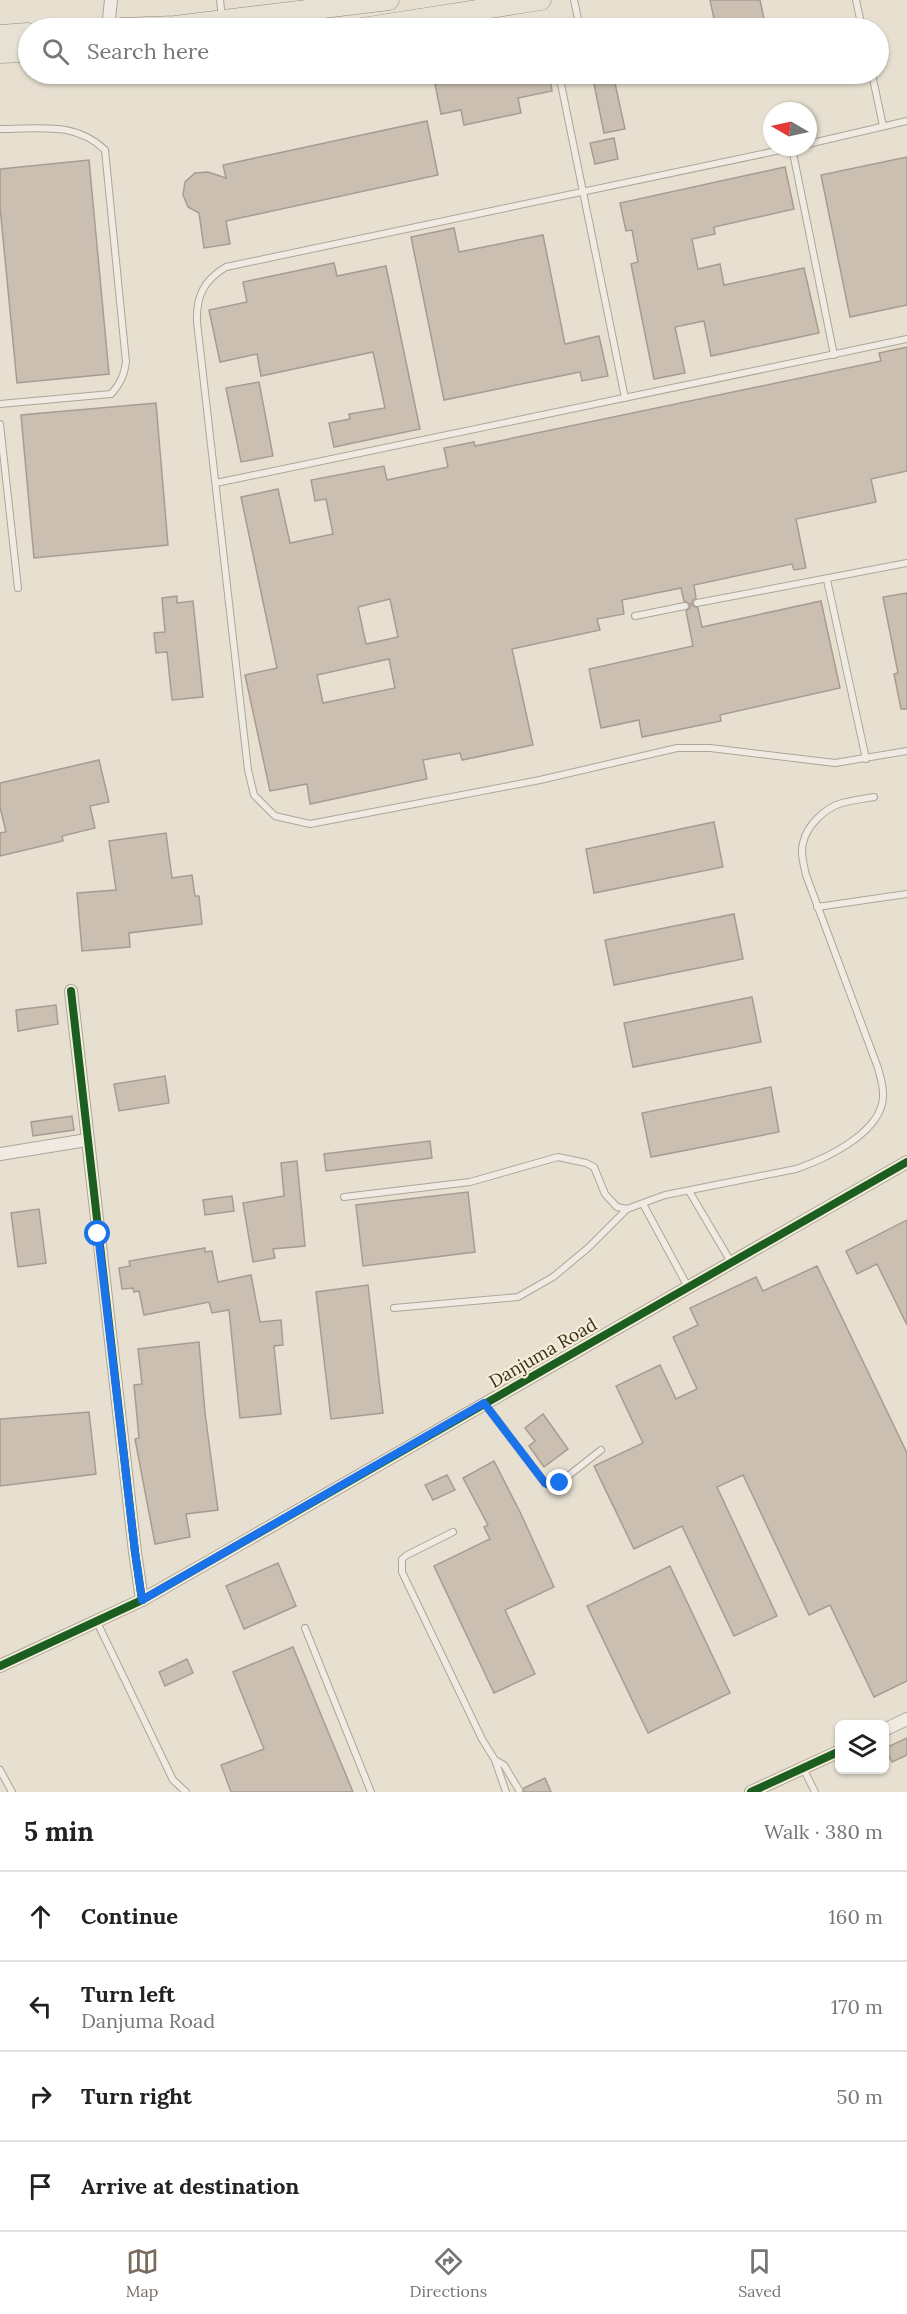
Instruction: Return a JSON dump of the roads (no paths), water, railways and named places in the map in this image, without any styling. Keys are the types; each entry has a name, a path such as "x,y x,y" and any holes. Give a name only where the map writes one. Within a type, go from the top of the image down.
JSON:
{"main road":[{"path":"245,18 385,0"},
{"path":"427,18 541,0"},
{"path":"0,35 18,34"},
{"path":"0,53 18,52"}],"street":[{"path":"109,18 111,0"},
{"path":"71,991 142,1600"},
{"path":"0,1154 87,1140"},
{"name":"Danjuma Road","path":"0,1666 142,1600 907,1162"},
{"path":"889,1728 907,1719"},
{"path":"751,1792 835,1753"}],"lane":[{"path":"220,0 222,18"},
{"path":"574,0 578,18"},
{"path":"856,0 860,18"},
{"path":"561,84 625,398"},
{"path":"874,84 883,126"},
{"path":"817,142 907,121"},
{"path":"0,129 69,129 95,141 105,150 126,362 119,385 111,394 0,404"},
{"path":"763,153 226,267 213,275 196,304 248,770 254,795 275,816 310,824 540,780 677,748 710,748 835,763 907,751"},
{"path":"796,156 834,355"},
{"path":"216,483 907,339"},
{"path":"0,424 18,588"},
{"path":"697,603 907,563"},
{"path":"827,580 866,759"},
{"path":"635,616 685,606"},
{"path":"394,1308 518,1297 553,1278 588,1248 627,1209 665,1196 796,1169 814,1162 857,1138 876,1119 883,1103 883,1088 878,1068 802,858 803,844 808,830 822,814 840,803 874,797"},
{"path":"818,907 907,894"},
{"path":"344,1197 470,1182 558,1157 586,1162 594,1167 605,1194 617,1207 627,1209"},
{"path":"689,1191 731,1262"},
{"path":"643,1204 688,1287"},
{"path":"484,1403 545,1483 554,1487 601,1450"},
{"path":"453,1532 407,1555 400,1564 472,1718 495,1760 506,1792"},
{"path":"97,1622 173,1780 186,1792"},
{"path":"305,1628 371,1792"},
{"path":"495,1760 510,1773 519,1790"},
{"path":"803,1768 815,1792"},
{"path":"0,1770 12,1792"}]}
